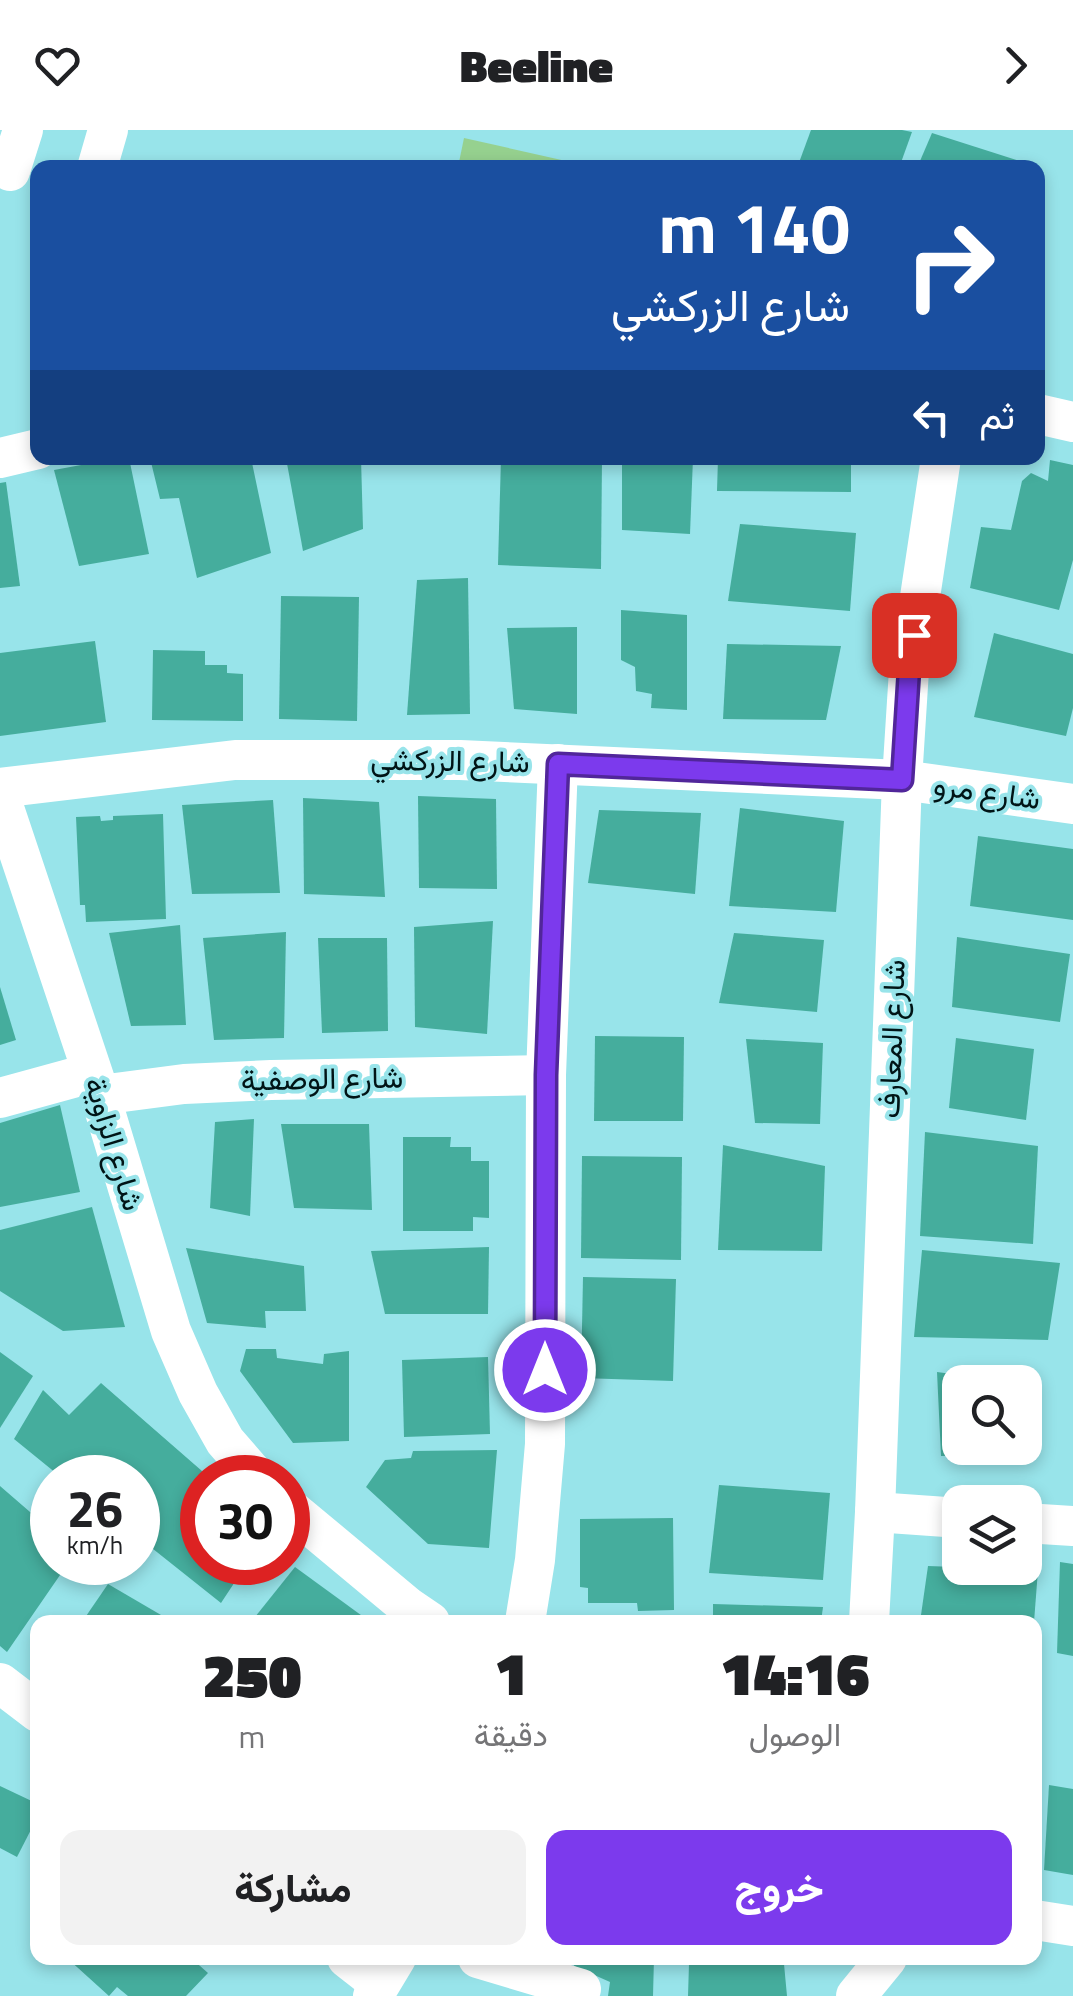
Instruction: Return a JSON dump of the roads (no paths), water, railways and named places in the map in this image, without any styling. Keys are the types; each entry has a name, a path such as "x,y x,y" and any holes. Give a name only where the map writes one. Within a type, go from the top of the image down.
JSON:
{"street":[{"path":"16,173 24,130"},
{"path":"99,160 108,130"},
{"path":"1045,416 1073,422"},
{"path":"0,458 30,451"},
{"name":"شارع المعارف","path":"869,1615 902,780 909,670 940,465"},
{"name":"شارع الزركشي","path":"0,788 234,760 334,758 902,780"},
{"path":"527,1615 536,1560 545,1444 546,1075 558,764"},
{"name":"شارع مرو","path":"902,780 1073,804"},
{"name":"شارع الزاوية","path":"0,796 96,1084 171,1331 198,1394 237,1455"},
{"name":"شارع الوصفية","path":"0,1098 96,1084 546,1075"},
{"path":"875,1512 942,1517"},
{"path":"1042,1524 1073,1526"},
{"path":"310,1525 420,1615"},
{"path":"0,1684 30,1706"},
{"path":"1042,1921 1073,1926"},
{"path":"359,1965 383,1979"},
{"path":"501,1965 581,1989"},
{"path":"852,1965 853,1996"},
{"path":"853,1996 880,1965"}]}
